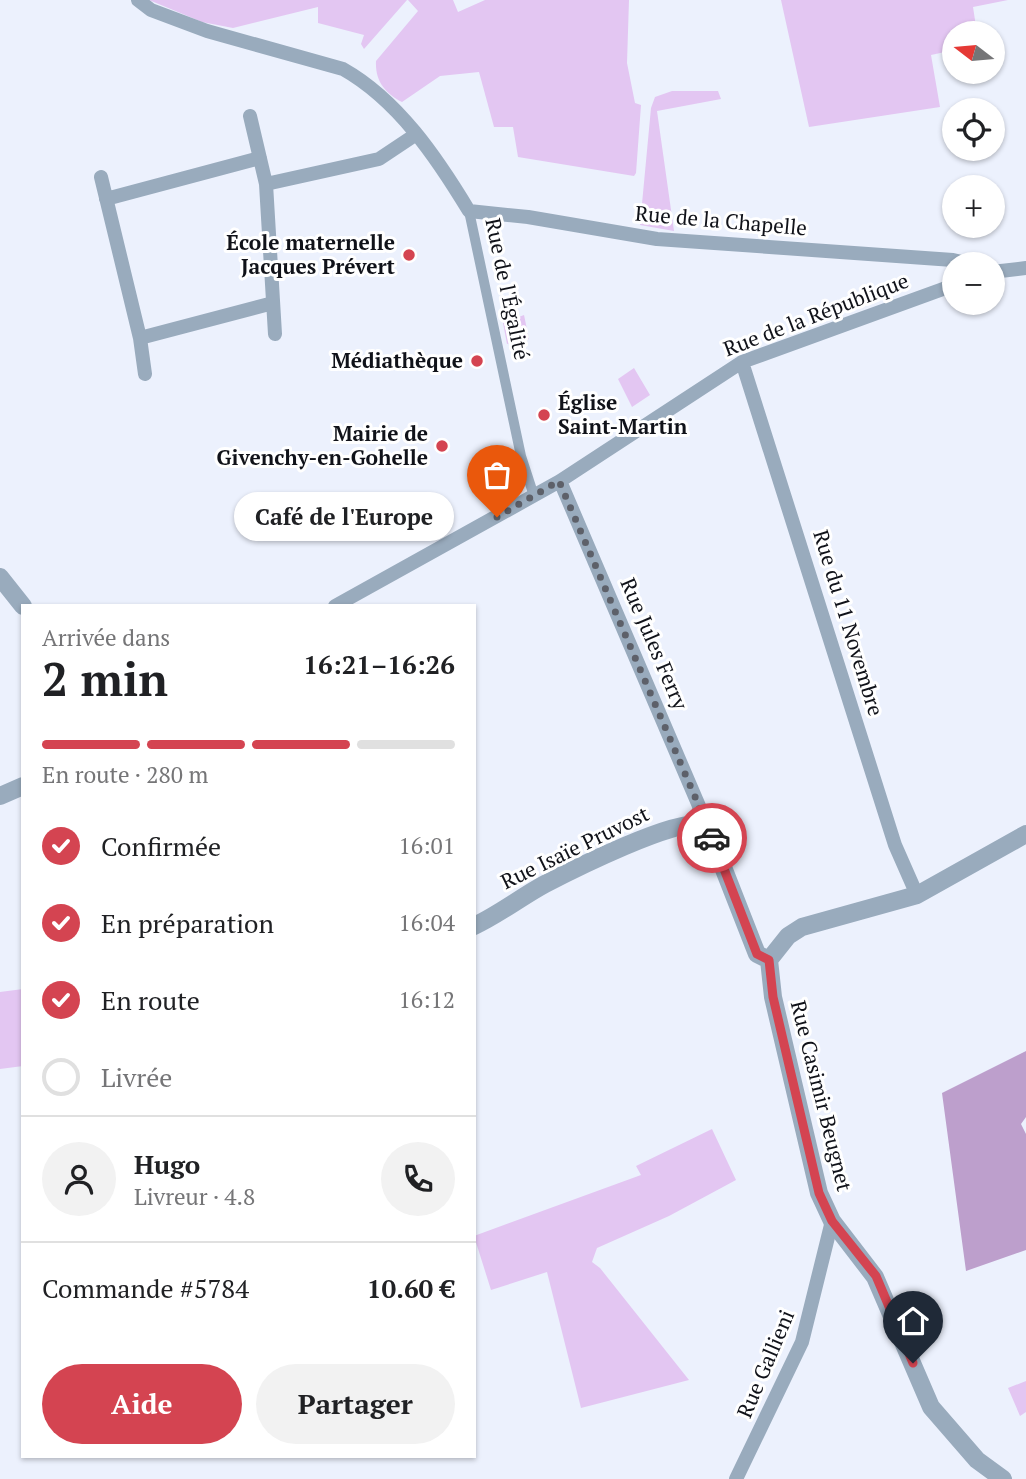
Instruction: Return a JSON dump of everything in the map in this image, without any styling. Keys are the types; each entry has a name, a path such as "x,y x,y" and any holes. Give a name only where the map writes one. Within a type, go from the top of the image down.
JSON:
{"street":[{"name":"Rue de l'Égalité","path":"138,0 151,10 207,30 344,69 397,110 469,211 532,492"},
{"path":"250,116 266,184 275,334"},
{"path":"266,184 379,159 415,135"},
{"path":"106,199 260,158"},
{"path":"100,177 140,338 145,374"},
{"name":"Rue de la Chapelle","path":"469,211 528,217 657,239 942,259"},
{"path":"1005,270 1026,268"},
{"name":"Rue de la République","path":"338,604 532,492 559,481 742,362 942,289"},
{"path":"140,338 273,303"},
{"name":"Rue du 11 Novembre","path":"742,362 895,845 917,895"},
{"name":"Rue Jules Ferry","path":"559,481 699,806 701,826"},
{"path":"0,577 21,604"},
{"path":"0,796 21,787"},
{"name":"Rue Isaïe Pruvost","path":"476,925 546,883 650,835 679,826 701,826"},
{"path":"701,826 717,849 757,954 769,960 788,936 802,927 917,895 1026,834"},
{"name":"Rue Casimir Beugnet","path":"769,960 771,986 819,1193 832,1221 876,1276 931,1407 977,1460 1003,1479"},
{"name":"Rue Gallieni","path":"736,1479 799,1351 810,1319 820,1262 832,1221"}],"shaded area":[{"path":"149,0 407,0 364,49 361,44 364,35 318,23 318,7 233,28 202,22"},
{"path":"408,0 453,0 458,12 485,0 629,0 627,63 635,103 641,105 634,176 518,157 513,127 494,127 479,72 440,76 402,102 391,95 379,80 376,61 418,11"},
{"path":"781,0 1008,0 973,7 975,21 942,21 942,53 931,55 940,107 809,127"},
{"path":"672,91 718,91 721,99 657,111 674,231 640,225 651,108 655,97"},
{"path":"524,315 529,339 507,344 503,323"},
{"path":"634,368 650,395 632,407 618,379"},
{"path":"21,989 21,1066 0,1069 0,992"},
{"path":"1026,1051 1026,1117 1021,1124 1026,1134 1026,1250 966,1271 942,1093"},
{"path":"712,1129 736,1180 669,1216 597,1248 592,1262 600,1268 689,1380 581,1408 547,1272 491,1290 476,1235 641,1175 636,1166"},
{"path":"1026,1381 1026,1412 1020,1416 1008,1388"}],"way so far":[{"path":"497,517 559,481 699,806 701,826 712,838"}],"place":[{"name":"École maternelle Jacques Prévert","path":"409,255"},
{"name":"Médiathèque","path":"477,361"},
{"name":"Église Saint-Martin","path":"544,415"},
{"name":"Mairie de Givenchy-en-Gohelle","path":"442,446"},
{"name":"Café de l'Europe","path":"497,517"}],"route":[{"path":"712,838 757,954 769,960 768,976 819,1193 832,1221 876,1276 913,1363"}]}
